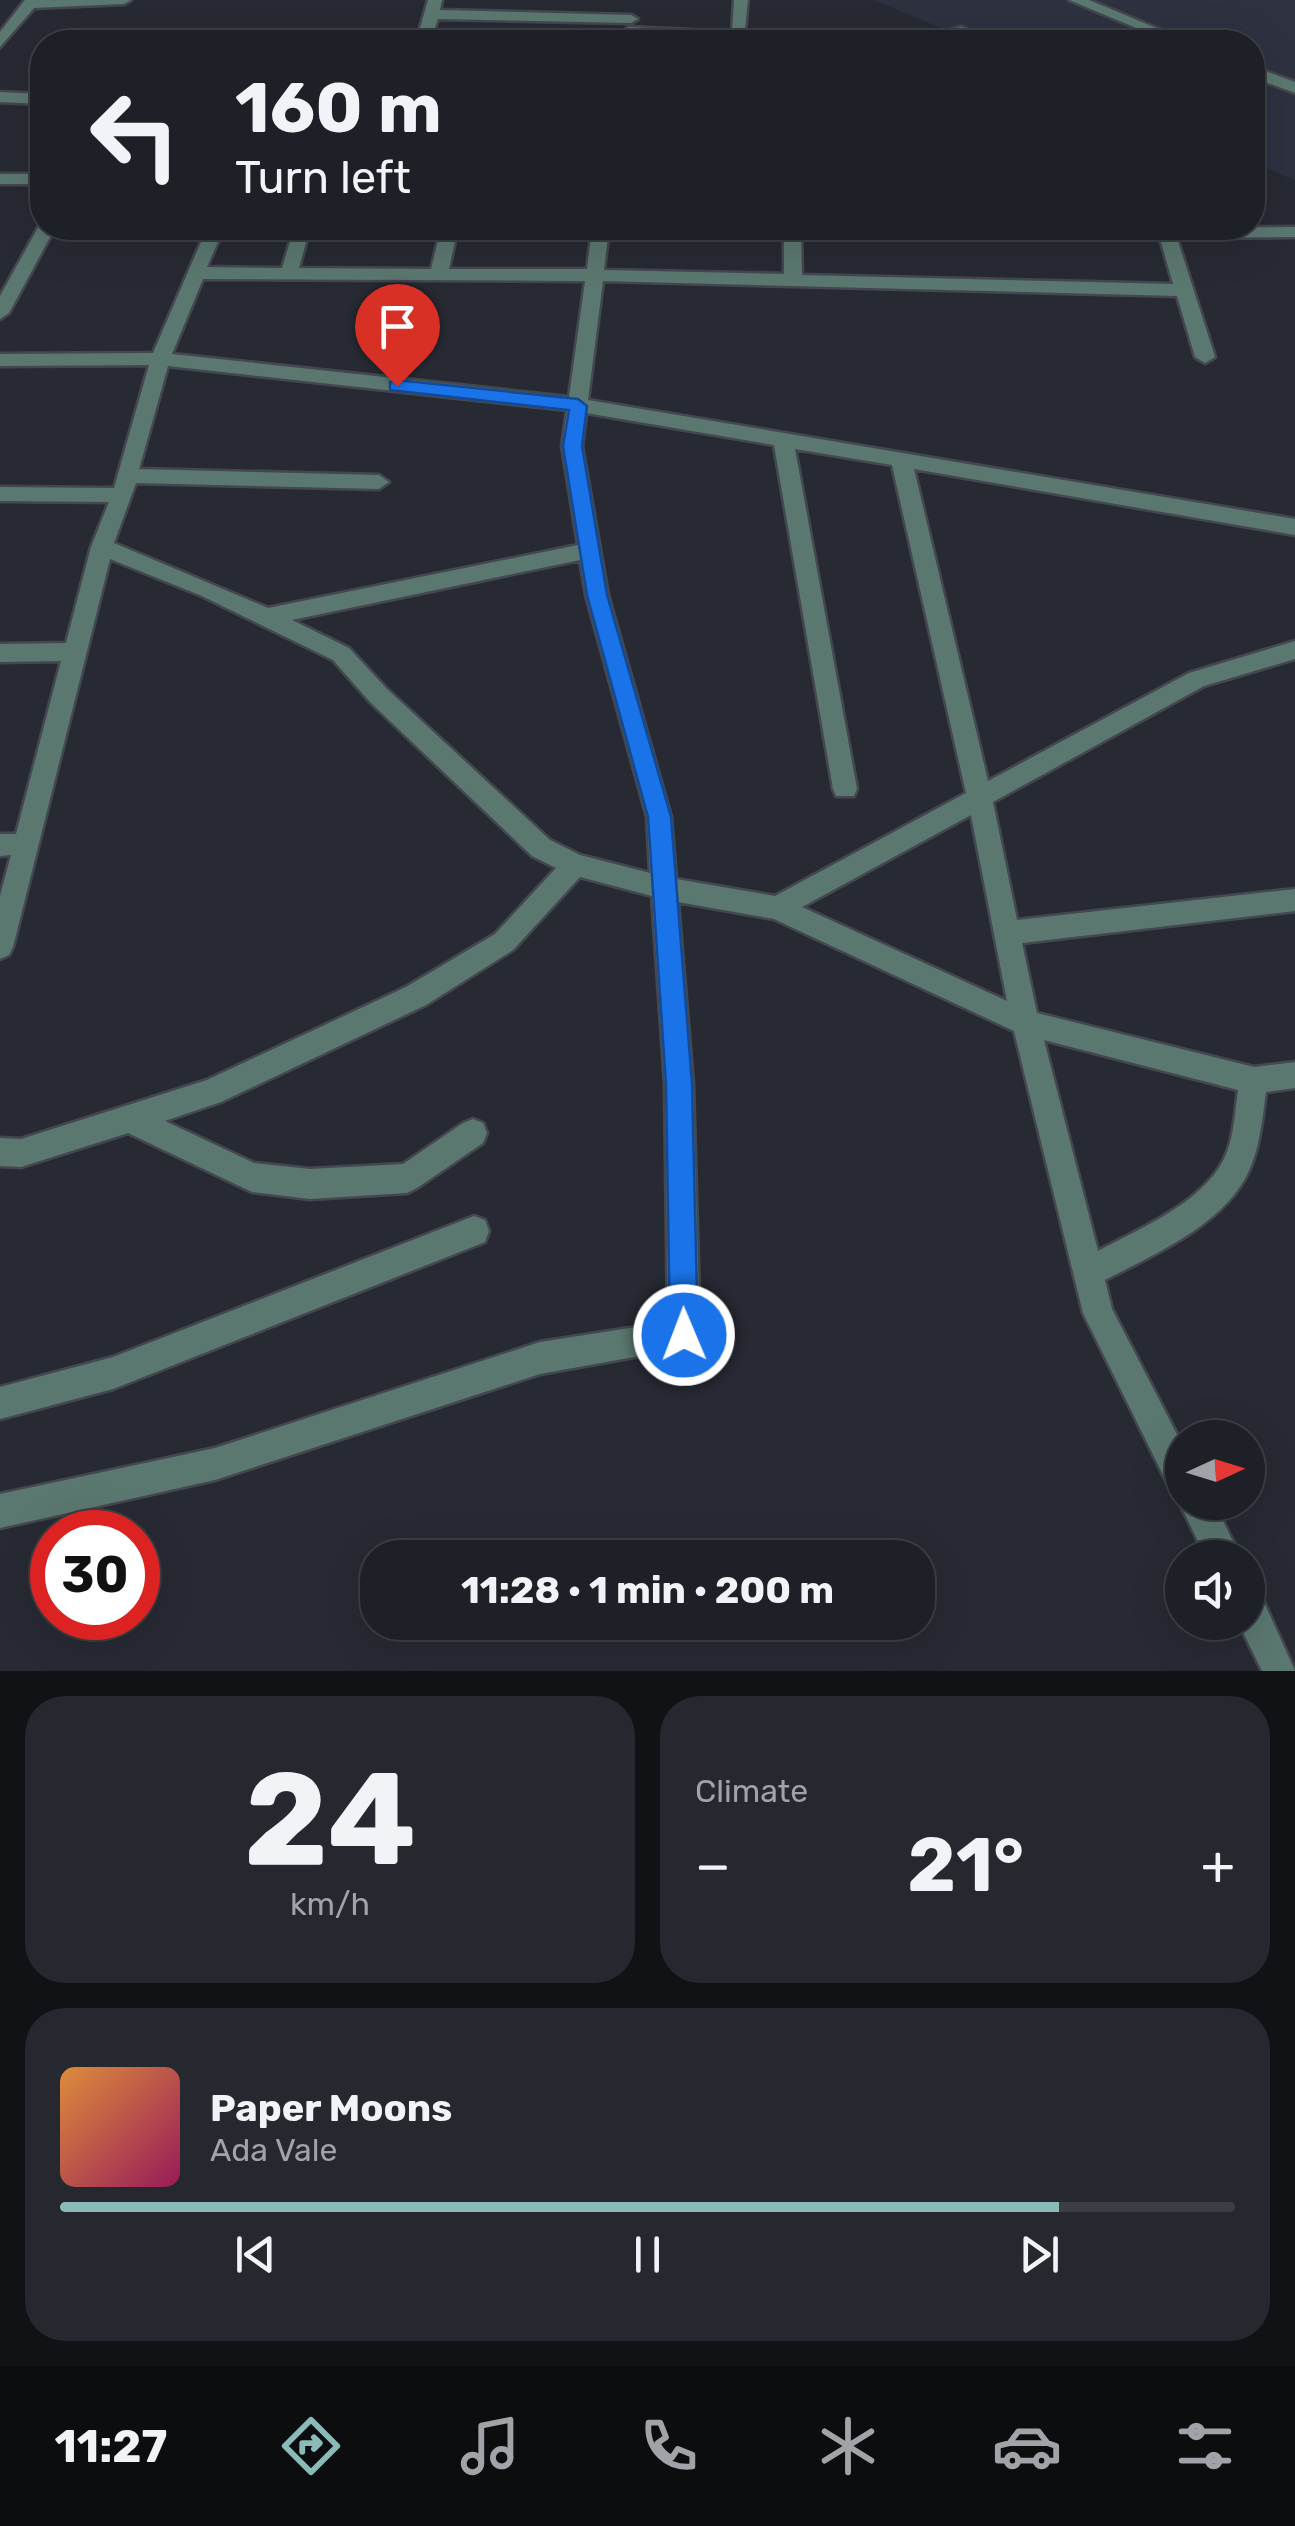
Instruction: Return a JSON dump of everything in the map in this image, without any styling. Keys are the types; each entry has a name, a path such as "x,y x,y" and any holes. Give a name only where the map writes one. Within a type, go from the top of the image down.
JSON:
{"street":[{"path":"0,42 31,2 124,0"},
{"path":"629,30 634,0"},
{"path":"739,30 741,0"},
{"path":"1076,0 1152,30"},
{"path":"434,7 621,30"},
{"path":"1265,76 1295,88"},
{"path":"0,98 30,99"},
{"path":"0,179 30,179"},
{"path":"1265,232 1295,232"},
{"path":"0,313 40,240"},
{"path":"0,948 13,844 76,652 102,547 160,359 210,240"},
{"path":"289,273 299,240"},
{"path":"438,274 447,240"},
{"path":"0,1511 216,1464 540,1358 684,1335 679,1084 659,817 597,595 572,446 599,240"},
{"path":"792,280 793,240"},
{"path":"1169,240 1204,356"},
{"path":"195,272 594,275 1184,290"},
{"path":"0,360 160,359 578,406 1295,528"},
{"path":"783,440 845,789"},
{"path":"901,459 979,795 1026,1022 1098,1312 1165,1444"},
{"path":"0,494 124,485 379,482"},
{"path":"102,547 340,654 378,696 541,848 575,864 665,888 776,908 1026,1022 1254,1080 1295,1075"},
{"path":"267,618 590,550"},
{"path":"776,908 1196,679 1295,650"},
{"path":"0,653 76,652"},
{"path":"0,1152 21,1153 211,1092 416,996 504,942 575,864"},
{"path":"1008,933 1295,900"},
{"path":"1088,1272 1160,1235 1224,1184 1237,1166 1254,1080"},
{"path":"128,1118 252,1177 310,1184 406,1178 473,1133"},
{"path":"0,1403 113,1373 474,1231"},
{"path":"1265,1640 1280,1671"}],"shaded area":[{"path":"874,0 1295,0 1295,180 1265,167 1265,30 945,30"}],"route":[{"path":"397,386 578,406 572,446 597,595 659,817 679,1084 684,1335"}]}
